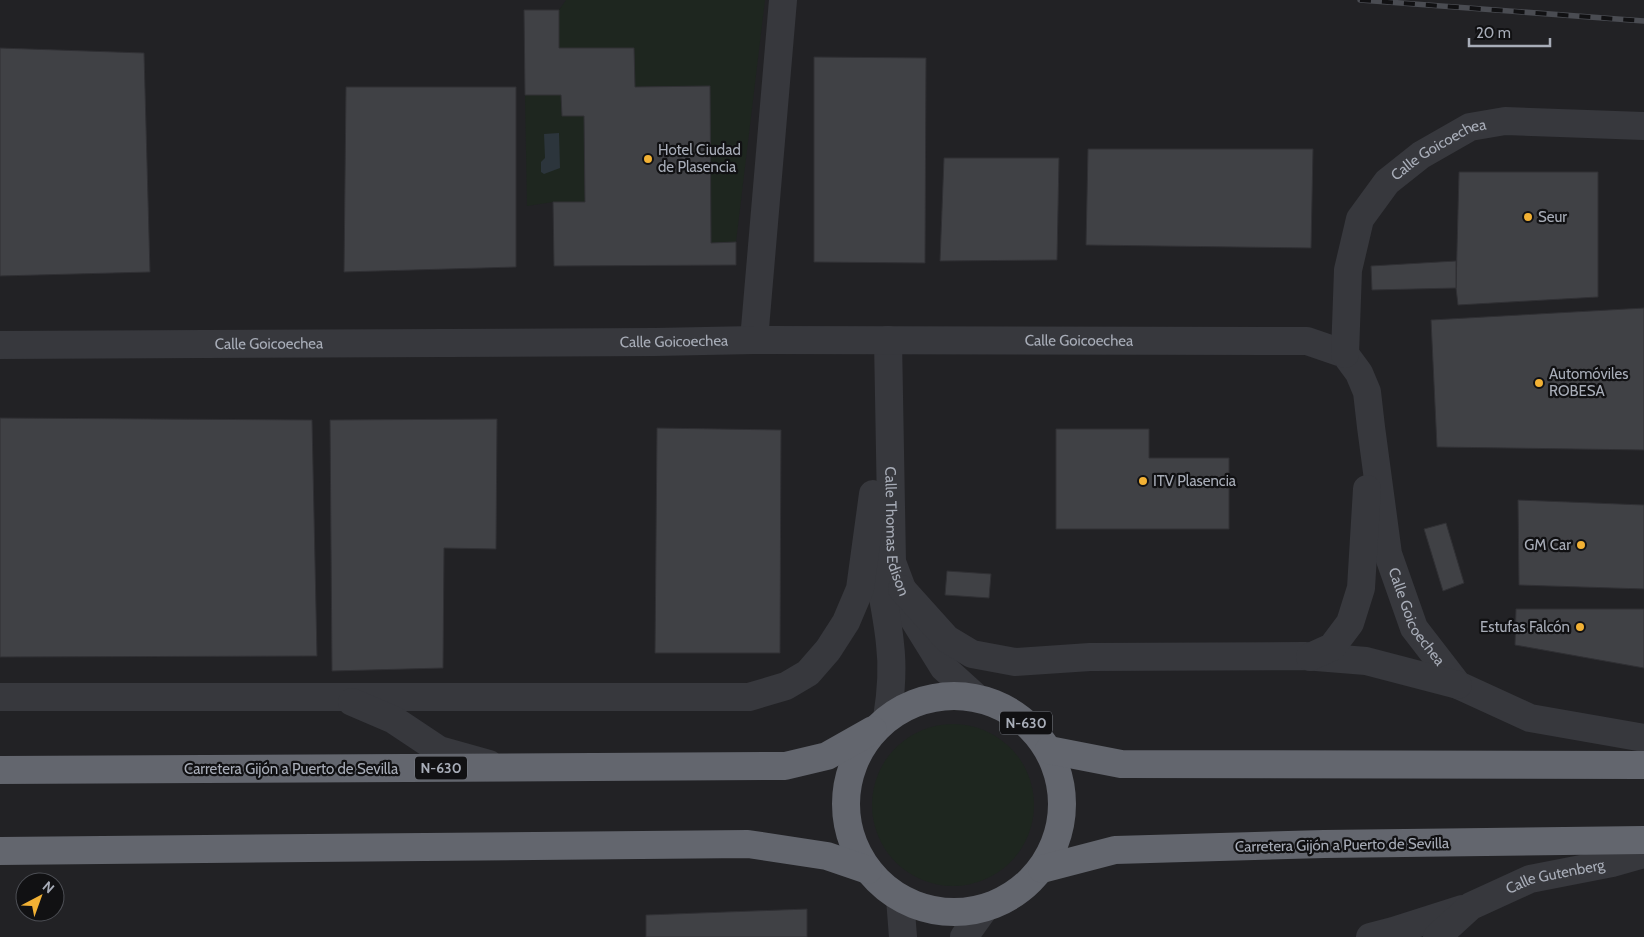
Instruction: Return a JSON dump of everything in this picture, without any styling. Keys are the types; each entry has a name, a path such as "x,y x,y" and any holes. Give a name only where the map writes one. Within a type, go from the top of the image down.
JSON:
{"highway":[{"name":"N-630","path":"945,695 976,697 1005,707 1030,726 1049,750 1061,780 1063,811 1057,842 1042,869 1016,894 984,909 956,913 927,910 900,898 882,886 868,870 850,836 845,799 853,762 880,724 914,702 945,695"},
{"name":"Carretera Gijón a Puerto de Sevilla","path":"0,770 785,766 827,756 880,724"},
{"name":"N-630","path":"1049,750 1121,764 1644,765"},
{"name":"Carretera Gijón a Puerto de Sevilla","path":"1042,869 1115,850 1324,844 1644,840"},
{"name":"N-630","path":"0,851 748,844 827,856 868,870"}],"street":[{"path":"754,340 783,0"},
{"name":"Calle Goicoechea","path":"1345,354 1348,270 1360,219 1387,182 1421,155 1470,127 1505,121 1644,126"},
{"name":"Calle Goicoechea","path":"0,345 754,340 1307,341 1345,354 1359,373 1367,392 1388,554 1414,628 1458,684 1530,718 1644,738"},
{"name":"Calle Thomas Edison","path":"880,340 873,494 877,570 890,644 890,696 880,724"},
{"name":"Calle Thomas Edison","path":"880,340 892,562 913,618 944,668 976,697"},
{"path":"1310,657 1332,648 1350,623 1361,588 1371,427"},
{"path":"0,696 749,697 786,686 808,672 828,650 846,622 860,589 873,494"},
{"path":"902,589 947,639 972,654 1015,662 1090,657 1310,657 1366,661 1458,684"},
{"path":"336,697 371,709 394,720 439,750 500,767"},
{"name":"Calle Gutenberg","path":"1370,937 1471,906 1530,879 1612,863 1644,854"},
{"path":"900,898 902,937"},
{"name":"Calle Gutenberg","path":"1437,937 1471,906"},
{"path":"964,937 984,909"}],"shaded area":[{"path":"0,0 1644,0 1644,937 0,937"},
{"path":"566,0 765,0 736,242 711,243 709,86 635,87 634,48 559,48 559,10"},
{"path":"525,95 561,95 584,116 585,202 553,202 527,206"},
{"path":"559,133 560,168 544,174 541,172 541,162 545,158 544,134"},
{"path":"953,724 984,730 1010,748 1028,774 1034,805 1028,836 1010,862 984,880 953,886 922,880 896,862 878,836 872,805 878,774 896,748 922,730"}],"building":[{"name":"Hotel Ciudad de Plasencia","path":"524,10 559,10 559,48 634,48 635,87 710,86 711,243 736,242 736,265 554,266 553,202 585,202 584,116 562,116 561,95 525,95"},
{"path":"0,48 144,53 150,272 0,276"},
{"path":"814,57 926,58 925,263 814,262"},
{"path":"346,87 516,87 516,267 344,272"},
{"path":"1088,149 1313,149 1311,248 1086,245"},
{"path":"944,158 1059,158 1057,260 940,261"},
{"name":"Seur","path":"1459,172 1598,172 1598,297 1458,305 1456,288"},
{"path":"1456,261 1456,288 1372,290 1371,266"},
{"name":"Automóviles ROBESA","path":"1644,308 1644,450 1437,447 1431,320"},
{"path":"0,418 312,420 317,656 0,657"},
{"path":"497,419 496,549 444,548 443,668 332,671 330,420"},
{"path":"657,428 781,430 780,653 655,653"},
{"name":"ITV Plasencia","path":"1056,429 1149,429 1149,458 1229,458 1229,529 1056,529"},
{"name":"GM Car","path":"1518,500 1644,505 1644,589 1519,585"},
{"path":"1446,523 1464,583 1443,591 1424,529"},
{"path":"947,571 991,574 989,598 945,595"},
{"name":"Estufas Falcón","path":"1516,609 1644,609 1644,668 1515,645"},
{"path":"807,909 807,937 646,937 646,915"}],"railway":[{"path":"1360,0 1644,21"}],"place":[{"name":"Hotel Ciudad de Plasencia","path":"648,159"},
{"name":"Seur","path":"1528,217"},
{"name":"Automóviles ROBESA","path":"1539,383"},
{"name":"ITV Plasencia","path":"1143,481"},
{"name":"GM Car","path":"1581,545"},
{"name":"Estufas Falcón","path":"1580,627"}]}
